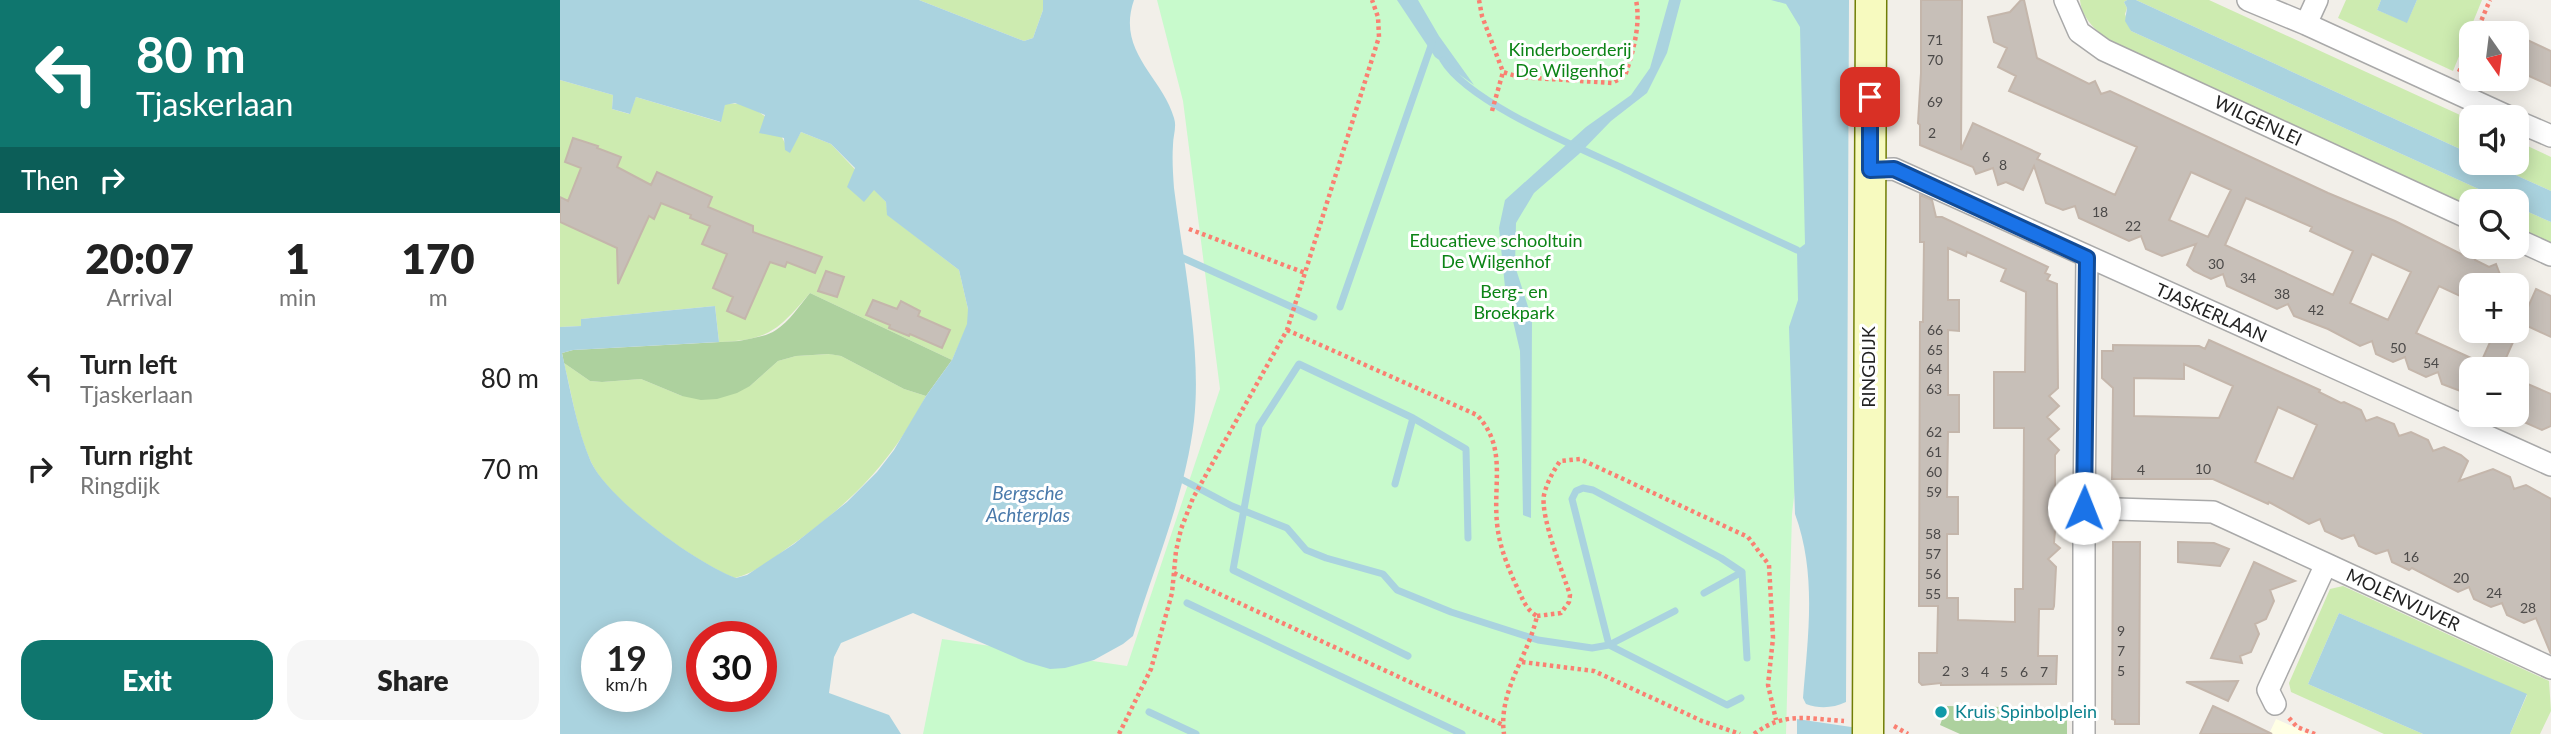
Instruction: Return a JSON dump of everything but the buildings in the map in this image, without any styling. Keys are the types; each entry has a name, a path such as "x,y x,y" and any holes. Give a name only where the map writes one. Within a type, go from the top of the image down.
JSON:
{"street":[{"name":"RINGDIJK","path":"1871,0 1872,727"},
{"name":"WILGENLEI","path":"2065,0 2079,32 2104,50 2459,213"},
{"path":"2248,0 2482,105"},
{"path":"2306,24 2317,0"},
{"path":"2529,127 2551,136"},
{"name":"TJASKERLAAN","path":"1870,170 1894,169 2551,465"},
{"path":"2529,246 2551,255"},
{"path":"2084,734 2087,258"},
{"path":"2084,508 2213,512 2326,564"},
{"name":"MOLENVIJVER","path":"2274,704 2268,690 2326,564 2551,668"}],"path":[{"path":"1119,734 1151,669 1172,593 1181,529 1193,498 1287,330 1378,37 1378,18 1371,0"},
{"path":"1479,0 1482,16 1503,72 1492,111"},
{"path":"1503,72 1552,81 1612,83 1625,76 1632,55 1639,13 1636,0"},
{"path":"2481,21 2490,0"},
{"path":"2451,91 2459,72"},
{"path":"1189,229 1305,273"},
{"path":"1287,330 1477,415 1489,428 1497,450 1499,539 1525,605 1537,616 1561,613 1569,603 1570,596 1550,532 1543,498 1550,476 1560,461 1580,459 1748,537 1769,565 1773,638 1768,685 1776,720"},
{"path":"1174,573 1503,725"},
{"path":"1504,734 1504,702 1522,662 1537,616"},
{"path":"1522,662 1594,671 1702,721 1740,734"},
{"path":"2274,704 2302,731 2315,734"},
{"path":"1754,734 1776,720 1791,718 1908,734"}],"shaded area":[{"path":"2276,719 2310,734 2269,734"}],"green space":[{"path":"919,0 1043,0 1043,10 1033,38 1024,41"},
{"name":"Berg- en Broekpark","path":"1157,0 1827,0 1823,255 1792,514 1786,734 923,734 942,639 1127,666 1220,389 1183,101"},
{"path":"2080,0 2127,0 2124,2 2127,8 2125,14 2131,31 2479,189 2459,189 2459,204 2113,43 2096,30 2081,7"},
{"path":"2136,0 2209,0 2459,115 2459,148"},
{"path":"2346,0 2381,0 2377,10 2407,22 2417,0 2482,0 2473,21 2459,21 2459,56 2453,71 2338,18"},
{"path":"560,80 613,95 612,109 629,114 636,97 720,122 725,104 747,106 773,124 789,152 801,132 831,144 886,202 888,215 959,270 968,309 968,324 952,360 810,293 772,331 736,341 719,342 715,306 581,319 582,326 560,327"},
{"path":"2529,147 2551,157 2551,191 2516,175 2529,175"},
{"path":"2529,212 2551,222 2551,247 2529,237"},
{"path":"810,293 952,360 926,396 904,389 841,356 829,354 796,356 778,361 750,386 737,393 701,400 682,396 641,379 590,381 564,363 562,353 573,350 739,341 763,336 781,327"},
{"path":"796,356 841,356 904,389 926,396 883,463 848,500 768,562 735,578 698,559 655,529 600,477 582,438 564,363 590,381 641,379 682,396 750,386 778,361"},
{"path":"2343,586 2549,681 2551,711 2540,734 2510,734 2527,695 2339,613 2308,684 2423,734 2384,734 2291,692 2289,683 2330,589"},
{"path":"1947,706 2067,708 2067,734 1960,734 1940,725"}],"water":[{"name":"Bergsche Achterplas","path":"560,0 919,0 1024,41 1033,38 1043,10 1043,0 1134,0 1130,18 1136,49 1168,103 1175,121 1174,188 1194,335 1196,394 1184,476 1133,636 1094,660 1050,669 1026,662 913,613 841,643 834,657 829,693 889,715 901,734 560,734 560,327 581,326 581,319 715,306 719,342 573,350 562,353 582,436 591,462 601,477 655,529 699,559 736,578 747,575 794,544 847,502 877,472 952,360 967,324 968,309 959,270 887,215 886,202 874,190 864,202 847,187 855,168 831,144 801,132 790,153 785,150 784,138 759,133 765,115 735,103 725,105 721,122 636,97 630,114 612,109 613,95 560,80"},
{"path":"1397,0 1418,0 1439,36 1474,85 1435,57"},
{"path":"1669,0 1681,0 1667,53 1647,93 1611,121 1579,154 1534,193 1516,223 1515,266 1532,319 1531,518 1523,515 1520,351 1505,287 1499,228 1505,200 1586,127 1631,95 1650,68"},
{"path":"1771,0 1849,0 1846,702 1826,707 1806,704 1803,698 1809,582 1802,537 1795,514 1789,327 1798,300 1797,250 1805,244 1800,27 1786,4"},
{"path":"2136,0 2459,148 2459,175 2516,175 2551,191 2551,222 2529,212 2529,189 2479,189 2131,31 2125,21 2127,8 2124,2"},
{"path":"2381,0 2417,0 2407,23 2377,10"},
{"path":"2339,613 2527,694 2510,734 2423,734 2308,684"},
{"path":"1797,719 1858,728 1858,734 1797,734"}],"waterway":[{"path":"1340,307 1432,43"},
{"path":"1443,60 1457,77 1502,109 1559,139 1797,250"},
{"path":"1183,258 1314,317"},
{"path":"1395,484 1413,418 1299,364 1259,426 1233,570 1408,656"},
{"path":"1413,418 1466,449 1468,538"},
{"path":"1183,480 1232,506 1287,528 1306,550 1383,574 1397,590 1451,612 1538,640 1592,648 1609,645 1675,611"},
{"path":"1741,698 1727,705 1609,645 1572,499 1576,491 1583,488 1593,490 1721,558 1742,572 1747,658"},
{"path":"1704,593 1742,572"},
{"path":"1187,603 1462,734"},
{"path":"1149,712 1196,734"}],"place":[{"name":"Kruis Spinbolplein","path":"1941,712"}],"route":[{"path":"1870,97 1870,170 1894,169 2087,258 2084,508"}],"park label":[{"name":"Kinderboerderij De Wilgenhof","path":"1570,60"},
{"name":"Educatieve schooltuin De Wilgenhof","path":"1496,251"}]}
